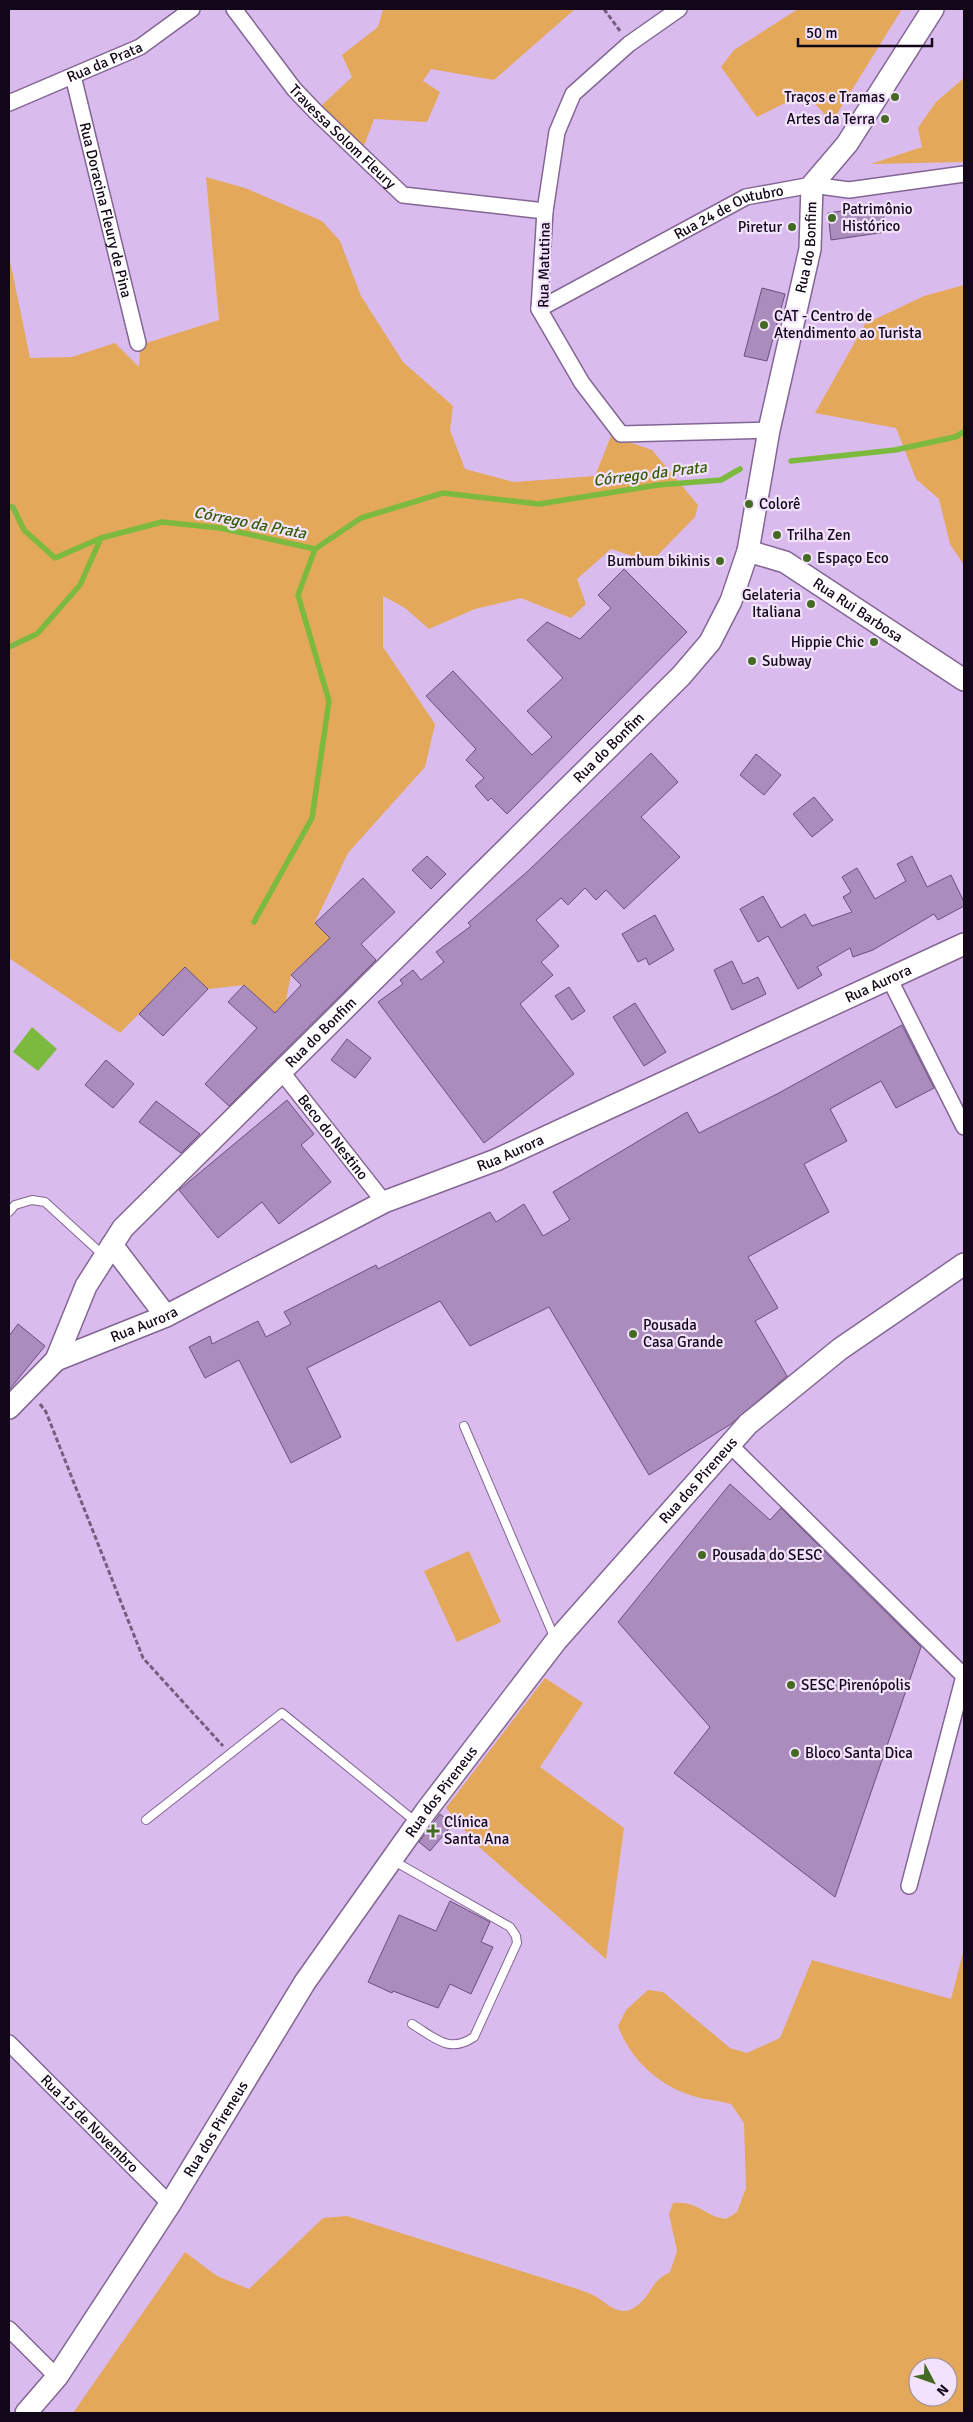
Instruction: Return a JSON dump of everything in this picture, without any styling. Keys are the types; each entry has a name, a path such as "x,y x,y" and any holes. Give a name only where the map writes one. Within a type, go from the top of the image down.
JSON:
{"main road":[{"name":"Rua do Bonfim","path":"56,1360 86,1286 123,1228 681,676 710,642 731,601 748,551 768,430 810,249 812,186 847,144 933,9"},
{"name":"Rua Rui Barbosa","path":"748,551 785,562 964,680"},
{"name":"Rua Aurora","path":"56,1360 166,1316 384,1202 496,1160 964,944"},
{"path":"108,1251 166,1316"},
{"name":"Rua dos Pireneus","path":"26,2413 57,2377 170,2204 305,1982 418,1823 556,1641 748,1424 840,1349 964,1264"},
{"path":"9,1408 56,1360"}],"street":[{"name":"Rua da Prata","path":"9,103 140,47 192,9"},
{"name":"Travessa Solom Fleury","path":"234,9 315,112 403,195 545,211"},
{"name":"Rua Matutina","path":"679,9 629,44 573,94 557,132 545,211 539,310 582,383 621,434 768,430"},
{"name":"Rua Doracina Fleury de Pina","path":"73,76 138,343"},
{"name":"Rua 24 de Outubro","path":"539,310 746,197 812,186 849,190 964,174"},
{"path":"888,978 964,1127"},
{"name":"Beco do Nestino","path":"281,1071 384,1202"},
{"path":"730,1445 964,1676 909,1886"},
{"name":"Rua 15 de Novembro","path":"9,2042 170,2204"},
{"path":"9,2329 57,2377"}],"lane":[{"path":"9,1212 14,1205 32,1200 44,1202 108,1251"},
{"path":"464,1426 556,1641"},
{"path":"146,1820 282,1713 418,1823"},
{"path":"392,1860 510,1927 516,1936 517,1943 474,2037 463,2045 448,2046 412,2024"}],"path":[{"path":"604,9 629,44"},
{"path":"29,1389 46,1412 143,1658 230,1754"}],"shaded area":[{"path":"383,9 575,9 494,80 431,69 423,81 440,92 427,122 374,119 364,146 321,106 352,77 342,55 378,27"},
{"path":"798,9 902,9 832,122 805,93 757,117 721,67 734,50"},
{"path":"964,78 964,162 871,164 922,147 918,128 936,102"},
{"path":"206,177 245,188 322,221 340,241 361,296 403,362 453,406 450,430 465,469 514,482 595,476 611,436 652,450 698,505 695,517 651,562 611,549 577,579 586,604 571,618 521,598 475,609 429,629 405,608 383,596 383,647 435,724 425,767 348,853 315,922 330,938 291,974 286,1001 275,1013 245,985 208,989 185,967 120,1033 9,958 9,262 30,358 72,357 115,343 139,367 140,345 219,320"},
{"path":"964,285 964,565 950,544 939,499 916,479 896,428 815,413 865,324 924,296"},
{"path":"32,1027 57,1049 38,1071 13,1052"},
{"path":"469,1551 501,1622 457,1642 424,1571"},
{"path":"545,1678 583,1703 540,1767 624,1828 606,1959 478,1846 446,1808"},
{"path":"964,1949 964,2413 73,2413 185,2252 217,2276 249,2289 323,2218 347,2216 581,2290 620,2311 632,2309 643,2301 663,2276 670,2272 677,2251 669,2214 673,2203 696,2206 712,2215 726,2219 737,2212 746,2188 744,2123 731,2104 698,2097 681,2091 657,2078 647,2070 630,2049 618,2026 626,2010 648,1990 663,1992 730,2048 747,2053 780,2038 812,1960 951,1999"}],"building":[{"path":"882,205 886,232 831,240 828,213"},
{"name":"CAT - Centro de Atendimento ao Turista","path":"762,288 785,294 767,361 744,356"},
{"path":"624,569 687,632 507,814 491,798 488,801 475,786 484,778 466,760 476,749 426,696 453,671 532,755 552,737 527,711 563,678 527,640 547,622 580,639 611,608 598,595"},
{"path":"651,753 678,782 641,817 680,857 624,909 606,890 596,900 585,888 568,905 561,898 536,920 559,946 541,962 553,975 520,1004 574,1074 484,1143 378,1002 403,984 400,980 413,970 421,980 444,962 436,952 471,926 468,923 528,871"},
{"path":"756,754 781,775 764,795 740,775"},
{"path":"814,797 833,820 812,837 793,814"},
{"path":"427,856 446,874 431,889 412,870"},
{"path":"912,856 927,887 951,875 964,902 964,906 938,920 934,914 873,950 853,957 850,948 817,967 822,975 798,989 768,936 758,942 740,909 763,896 781,928 805,914 812,926 852,912 843,897 851,892 842,877 857,868 875,899 906,881 897,864"},
{"path":"363,878 395,912 361,944 376,960 229,1106 205,1084 257,1028 228,1002 244,985 275,1013 301,985 291,975 330,938 315,923"},
{"path":"655,915 674,950 649,965 646,958 638,962 622,934"},
{"path":"732,961 743,984 758,977 766,994 732,1010 714,970"},
{"path":"185,967 208,989 163,1036 139,1014"},
{"path":"569,987 585,1011 572,1020 555,996"},
{"path":"635,1003 666,1052 644,1066 613,1017"},
{"path":"902,1025 934,1088 896,1108 881,1081 830,1109 847,1141 804,1164 829,1212 748,1257 778,1308 755,1321 787,1376 731,1424 649,1475 549,1307 470,1346 440,1301 307,1368 341,1437 291,1463 239,1360 205,1378 189,1347 210,1336 212,1344 258,1321 266,1337 291,1324 284,1312 376,1265 378,1269 490,1212 496,1222 524,1204 543,1236 570,1220 553,1192 687,1112 699,1133 777,1094"},
{"path":"347,1039 371,1058 355,1078 331,1060"},
{"path":"106,1060 134,1084 113,1108 85,1085"},
{"path":"287,1100 314,1134 301,1145 331,1182 279,1224 262,1202 218,1238 179,1190"},
{"path":"156,1101 200,1134 181,1153 139,1122"},
{"path":"18,1324 45,1346 9,1390 9,1336"},
{"name":"SESC Pirenópolis","path":"730,1484 770,1520 781,1508 921,1647 835,1897 674,1773 710,1727 618,1622"},
{"name":"Clínica Santa Ana","path":"440,1814 453,1824 430,1851 419,1842"},
{"path":"450,1901 490,1922 481,1942 493,1947 471,1994 450,1984 438,2008 393,1991 392,1993 368,1982 399,1915 436,1931"}],"waterway":[{"name":"Córrego da Prata","path":"791,461 895,450 955,437 964,432"},
{"name":"Córrego da Prata","path":"9,507 13,507 24,530 55,558 101,538 162,522 220,528 315,549 361,518 443,493 539,504 658,485 721,480 740,469"},
{"path":"9,647 37,634 80,585 101,538"},
{"path":"254,922 312,818 329,701 298,595 315,549"}],"place":[{"name":"Traços e Tramas","path":"895,97"},
{"name":"Artes da Terra","path":"885,119"},
{"name":"Patrimônio Histórico","path":"832,218"},
{"name":"Piretur","path":"792,227"},
{"name":"CAT - Centro de Atendimento ao Turista","path":"764,325"},
{"name":"Colorê","path":"749,504"},
{"name":"Trilha Zen","path":"777,535"},
{"name":"Espaço Eco","path":"807,558"},
{"name":"Bumbum bikinis","path":"720,561"},
{"name":"Gelateria Italiana","path":"811,604"},
{"name":"Hippie Chic","path":"874,642"},
{"name":"Subway","path":"752,661"},
{"name":"Pousada Casa Grande","path":"633,1334"},
{"name":"Pousada do SESC","path":"702,1555"},
{"name":"SESC Pirenópolis","path":"791,1685"},
{"name":"Bloco Santa Dica","path":"795,1753"},
{"name":"Clínica Santa Ana","path":"433,1831"}]}
